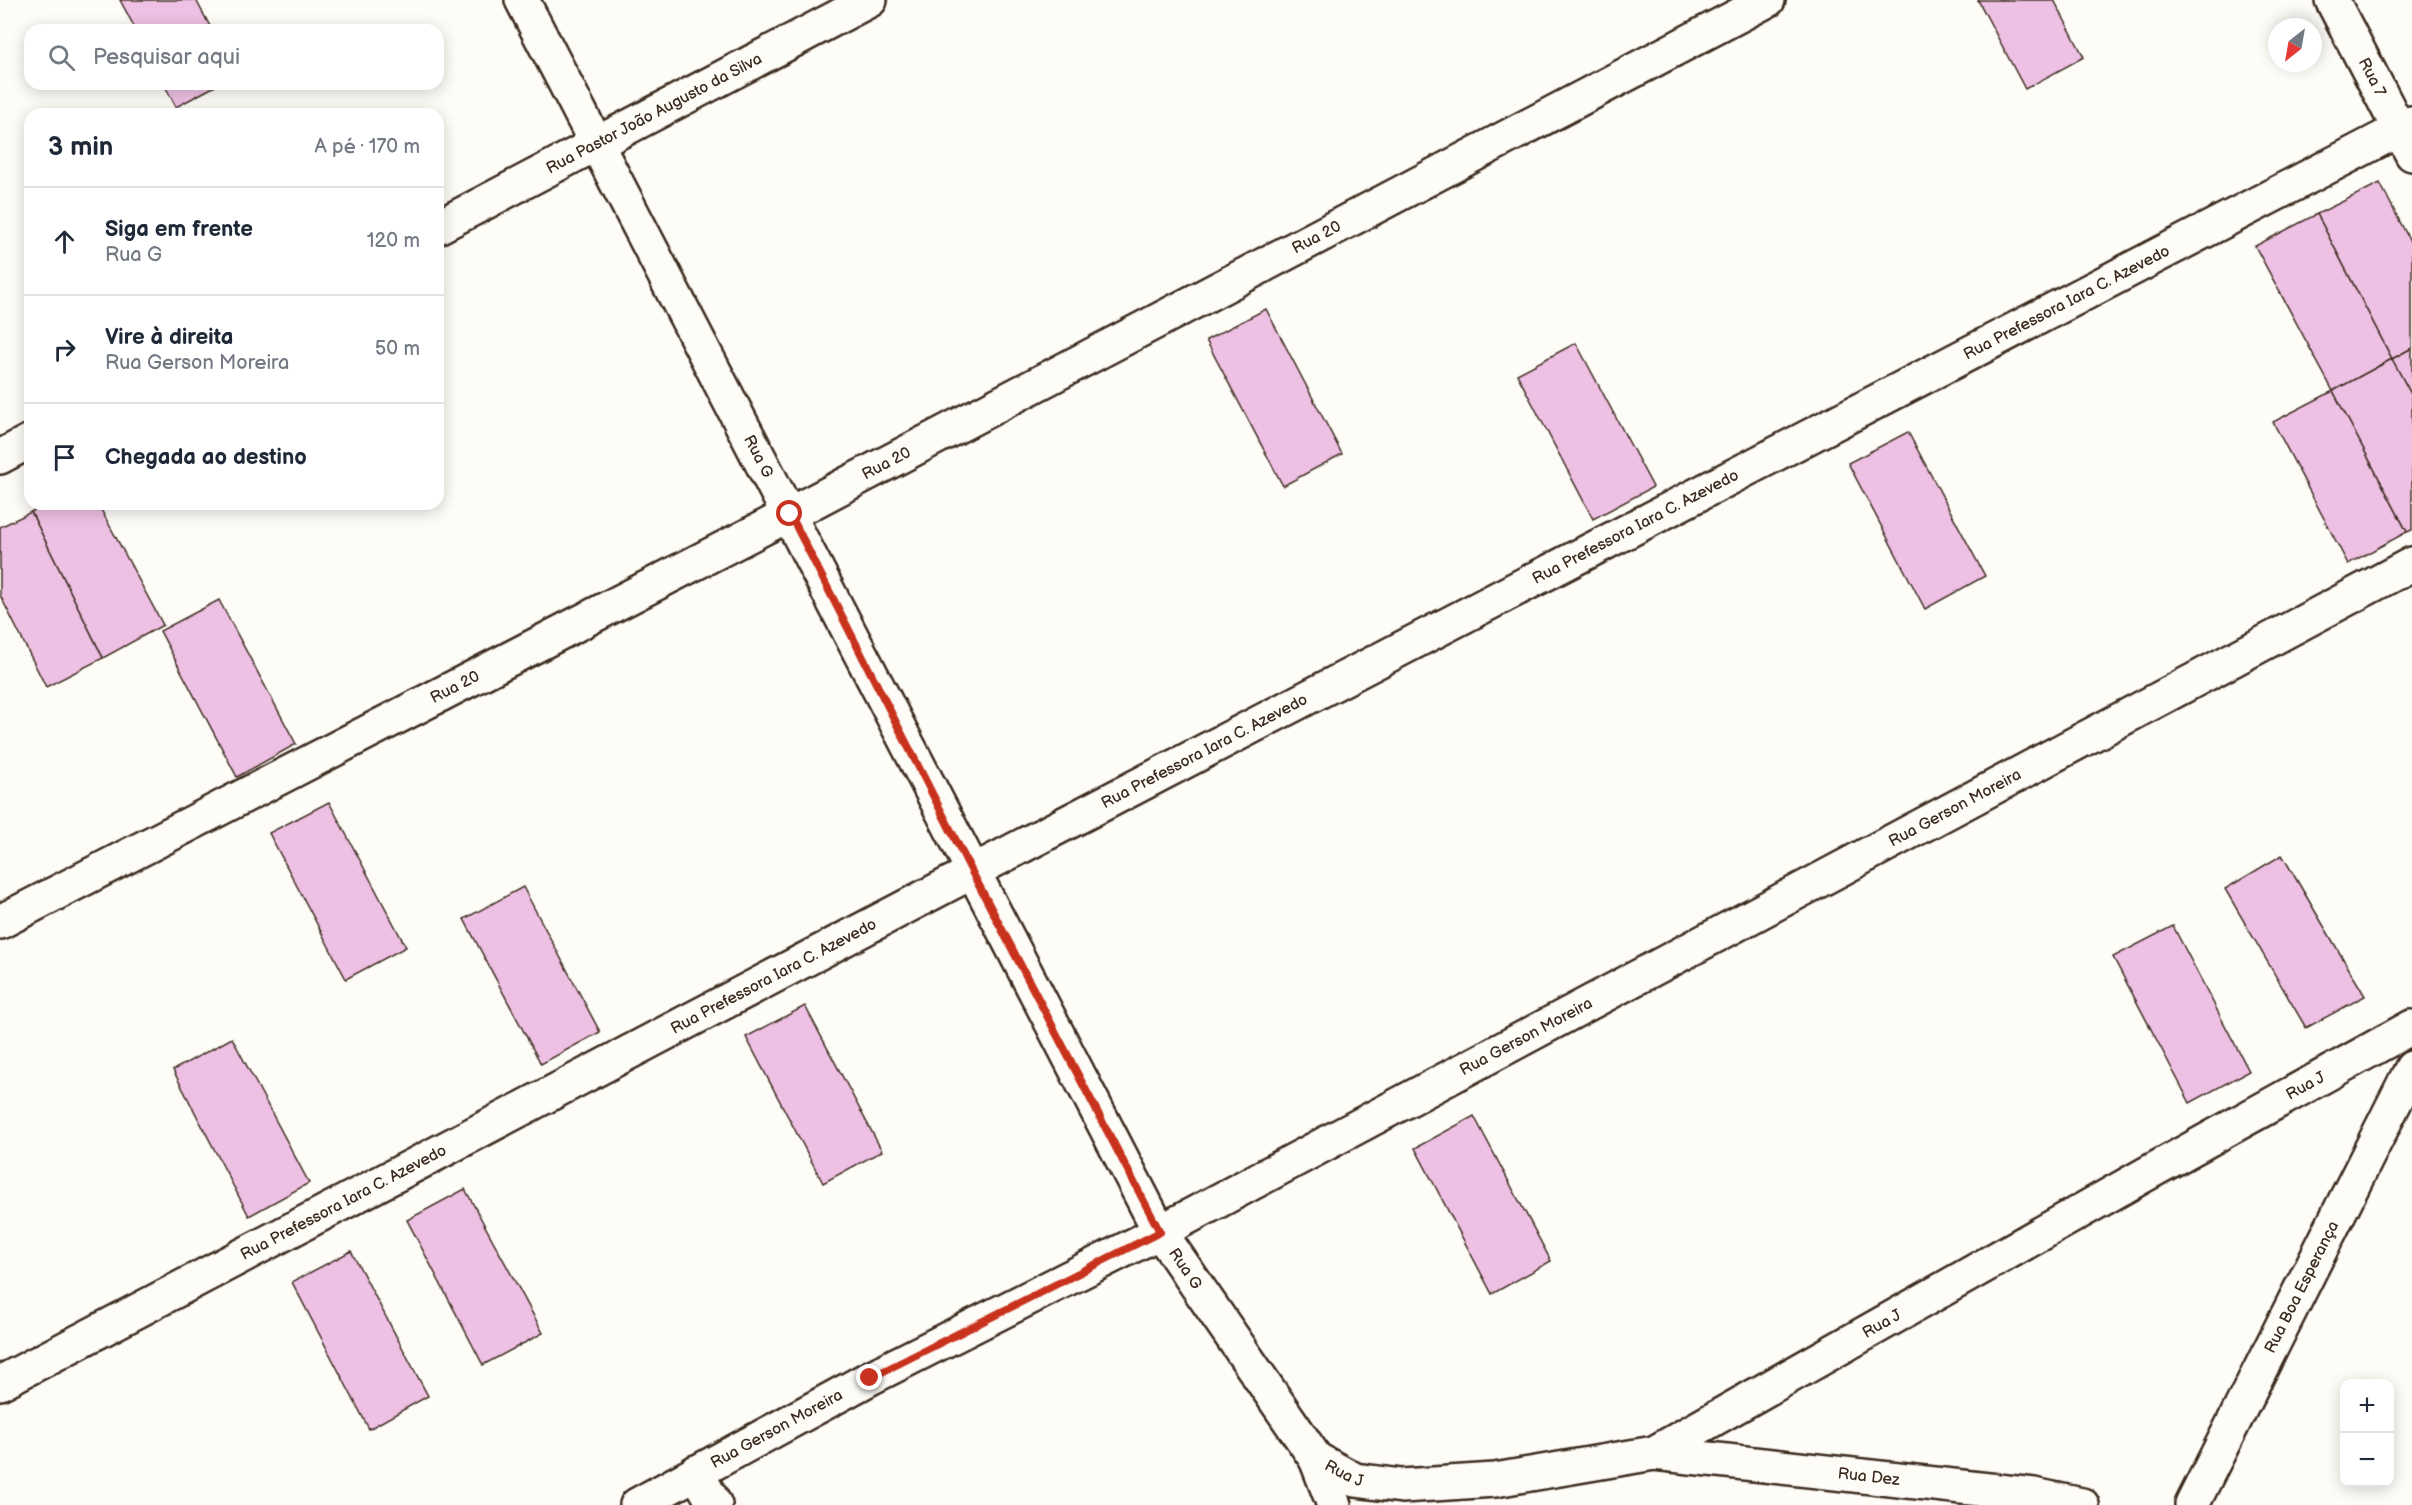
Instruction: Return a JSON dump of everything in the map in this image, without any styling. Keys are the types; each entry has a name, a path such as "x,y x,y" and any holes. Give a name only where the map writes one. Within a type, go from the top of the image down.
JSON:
{"street":[{"name":"Rua G","path":"522,0 1160,1232 1316,1459 1334,1505"},
{"name":"Rua Pastor João Augusto da Silva","path":"444,224 870,0"},
{"name":"Rua 20","path":"0,922 790,514 1768,0"},
{"name":"Rua 7","path":"2332,0 2408,136"},
{"name":"Rua Prefessora Iara C. Azevedo","path":"0,1383 972,872 2408,136"},
{"path":"0,457 24,444"},
{"name":"Rua Gerson Moreira","path":"637,1505 870,1378 1160,1232 2412,564"},
{"name":"Rua J","path":"1316,1459 1355,1480 1402,1486 1495,1480 1654,1453 2148,1173 2412,1027"},
{"name":"Rua Boa Esperança","path":"2192,1505 2412,1068"},
{"name":"Rua Dez","path":"1654,1453 2024,1500 2082,1505"},
{"path":"696,1472 715,1505"}],"building":[{"path":"120,0 196,0 209,24 133,24"},
{"path":"1978,0 2054,0 2084,57 2025,89"},
{"path":"167,90 208,90 176,107"},
{"path":"2380,183 2412,245 2412,348 2392,359 2317,214"},
{"path":"2317,214 2392,359 2333,391 2255,246"},
{"path":"1266,309 1342,454 1283,486 1206,340"},
{"path":"1576,343 1653,487 1593,519 1517,374"},
{"path":"2412,348 2412,396 2392,359"},
{"path":"2392,359 2412,396 2412,530 2407,532 2333,391"},
{"path":"2333,391 2407,532 2348,564 2273,422"},
{"path":"1908,432 1985,576 1925,609 1848,463"},
{"path":"34,510 101,510 163,625 103,658 31,512"},
{"path":"31,512 103,658 46,687 0,595 0,527"},
{"path":"219,600 296,744 237,777 160,631"},
{"path":"329,802 406,947 346,979 269,833"},
{"path":"2282,855 2365,996 2306,1028 2225,889"},
{"path":"523,887 600,1032 541,1064 464,919"},
{"path":"2173,926 2249,1071 2190,1103 2113,957"},
{"path":"805,1006 882,1151 823,1183 746,1037"},
{"path":"232,1038 309,1183 249,1216 173,1070"},
{"path":"1474,1116 1551,1261 1492,1294 1415,1148"},
{"path":"465,1189 543,1333 483,1365 407,1220"},
{"path":"351,1251 428,1396 369,1429 292,1282"}],"route":[{"path":"790,514 972,872 1160,1232 870,1378"}]}
